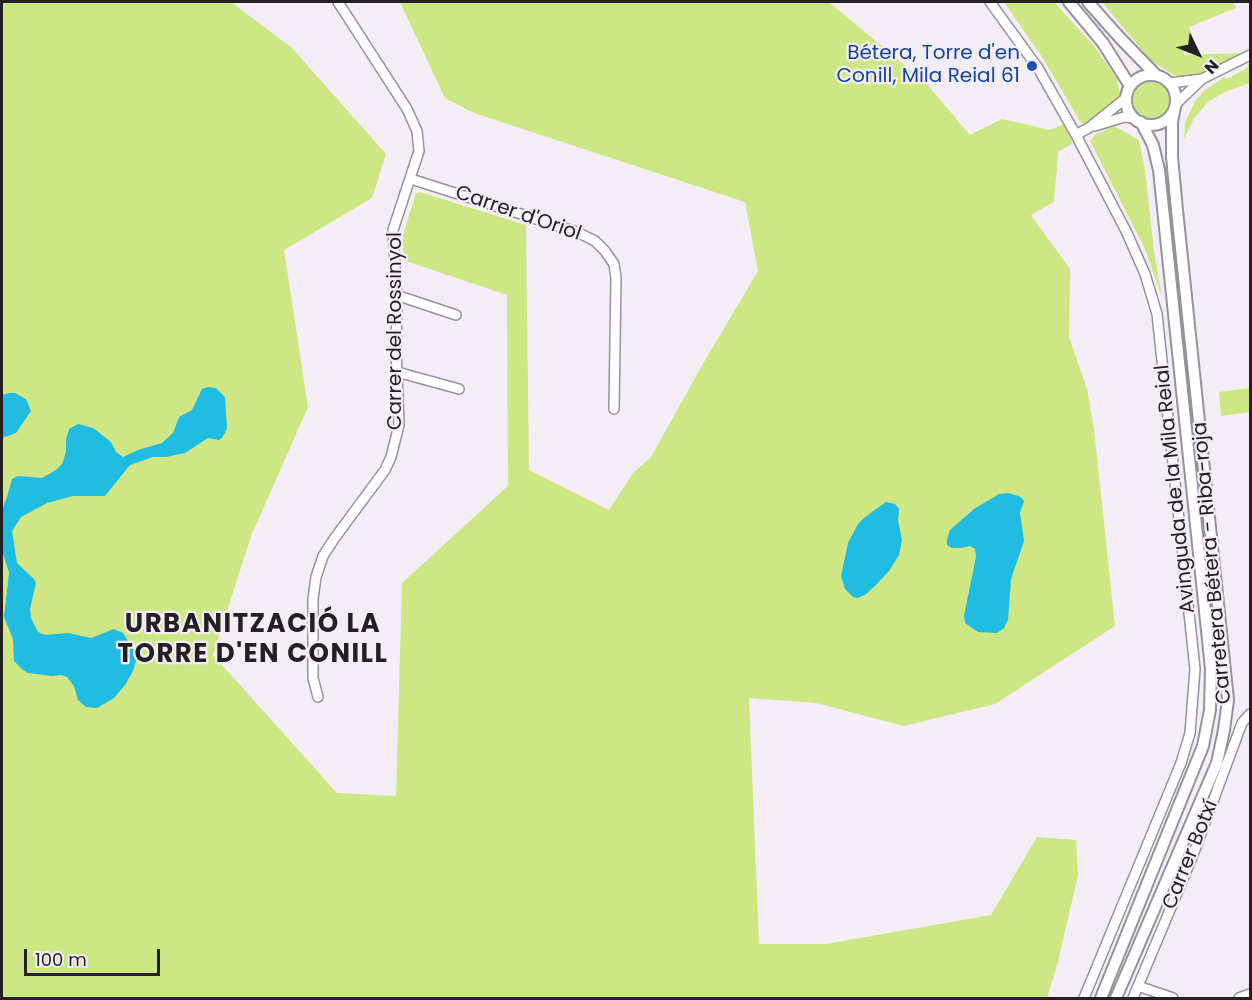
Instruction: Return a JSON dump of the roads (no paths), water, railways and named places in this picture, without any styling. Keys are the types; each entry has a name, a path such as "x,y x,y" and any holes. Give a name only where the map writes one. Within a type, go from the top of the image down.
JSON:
{"main road":[{"path":"1069,2 1103,43 1130,86"},
{"path":"1088,2 1156,75 1170,83 1174,89 1176,106 1165,120 1149,125 1137,120 1127,106 1126,98 1130,86 1142,77 1156,75"},
{"name":"Carretera Bétera - Riba-roja","path":"1116,999 1216,763 1228,700 1172,157 1172,122 1176,106"},
{"name":"Carretera Bétera - Riba-roja","path":"1101,999 1203,746 1210,710 1211,669 1159,170 1153,145 1137,120"}],"street":[{"name":"Carrer del Rossinyol","path":"318,697 313,678 313,598 316,577 328,547 385,470 391,457 399,425 393,230 420,151 417,131 407,109 338,2"},
{"name":"Avinguda de la Mila Reial","path":"990,2 1038,68 1127,233 1145,274 1157,314 1195,669 1190,733 1181,763 1084,999"},
{"path":"1170,83 1202,79 1251,56"},
{"path":"1176,106 1202,79"},
{"path":"1076,135 1090,127 1126,98"},
{"path":"1090,127 1124,117 1137,120"},
{"name":"Carrer d'Oriol","path":"411,179 577,232 595,241 605,251 614,264 616,278 614,409"},
{"path":"396,296 456,315"},
{"path":"397,372 459,389"},
{"name":"Carrer Botxí","path":"1133,999 1193,855 1242,723 1251,714"},
{"path":"1138,986 1173,999"},
{"path":"1239,999 1251,994"}],"water":[{"path":"216,388 225,397 227,429 222,438 219,440 208,438 185,453 153,457 130,465 105,496 73,496 47,503 21,517 12,531 17,563 36,583 30,609 31,618 38,632 45,635 68,633 91,638 114,629 123,633 136,653 133,671 114,698 97,708 86,707 78,700 74,686 67,677 28,673 14,661 13,639 4,617 9,572 2,551 2,510 12,479 18,476 42,478 56,470 62,464 66,452 69,429 78,424 93,428 111,442 116,452 123,457 162,443 173,433 179,417 192,410 202,389"},
{"path":"10,393 26,399 31,411 16,433 2,438 2,395"},
{"path":"1009,493 1021,497 1024,501 1020,513 1024,541 1011,579 1008,620 1004,628 997,633 978,632 965,623 964,616 976,557 975,549 970,546 952,548 947,545 947,539 950,530 974,509 999,494"},
{"path":"886,502 895,504 899,509 898,520 902,540 899,555 877,584 866,594 858,598 853,597 845,589 841,576 848,543 858,524"}],"place":[{"name":"Bétera, Torre d'en Conill, Mila Reial 61","path":"1032,66"}],"district":[{"name":"URBANITZACIÓ LA TORRE D'EN CONILL","path":"253,640"}]}
